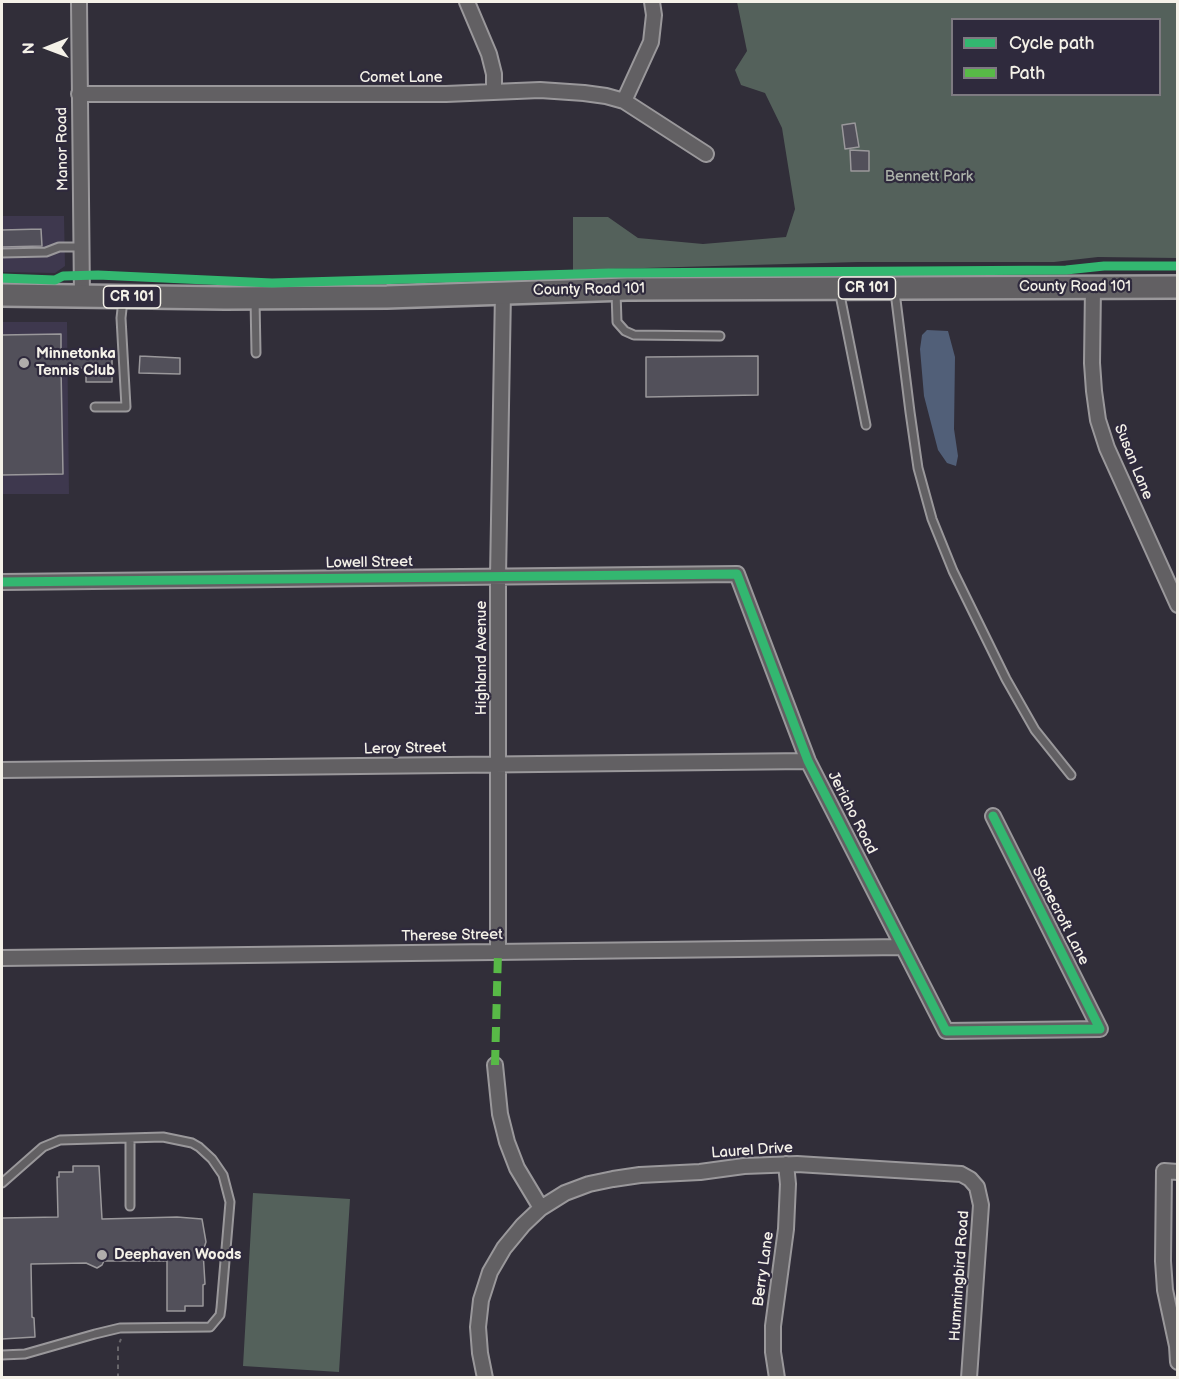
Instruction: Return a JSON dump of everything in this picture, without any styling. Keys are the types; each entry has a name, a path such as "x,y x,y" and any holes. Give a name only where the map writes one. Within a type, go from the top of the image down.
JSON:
{"main road":[{"name":"County Road 101","path":"2,295 387,297 616,290 1178,287"}],"street":[{"name":"Manor Road","path":"79,2 82,297"},
{"path":"467,2 489,54 494,74 494,91"},
{"path":"624,101 651,42 654,15 652,2"},
{"name":"Comet Lane","path":"79,94 446,94 540,90 584,93 624,101 706,154"},
{"name":"Susan Lane","path":"1093,287 1092,363 1098,420 1107,448 1178,605"},
{"name":"Highland Avenue","path":"498,952 498,576 502,292"},
{"name":"Lowell Street","path":"2,582 737,574"},
{"name":"Jericho Road","path":"737,574 808,761 946,1031 975,1031"},
{"name":"Leroy Street","path":"2,770 808,761"},
{"name":"Stonecroft Lane","path":"975,1031 1100,1029 993,816"},
{"name":"Therese Street","path":"2,958 903,947"},
{"path":"485,1377 478,1327 481,1300 490,1272 504,1248 541,1208 521,1176 507,1142 498,1096 495,1065"},
{"name":"Laurel Drive","path":"541,1208 566,1193 589,1184 613,1179 744,1166 786,1164 951,1173 961,1174 970,1179"},
{"name":"Berry Lane","path":"777,1377 773,1352 773,1326 786,1229 788,1184 786,1164"},
{"path":"1171,1172 1163,1262 1178,1362"},
{"name":"Hummingbird Road","path":"969,1377 981,1205 977,1187 970,1179"}],"lane":[{"path":"2,254 46,252 59,247 81,247"},
{"path":"838,288 866,425"},
{"path":"895,288 909,412 918,468 932,519 953,572 1011,688 1035,730 1071,775"},
{"path":"616,290 617,322 625,331 634,335 720,336"},
{"path":"95,407 126,407 121,318 123,297"},
{"path":"255,297 256,353"},
{"path":"2,1183 35,1154 52,1143 73,1139 163,1137 192,1143 212,1159 223,1175 230,1202 220,1315 210,1327 120,1328 25,1354 2,1355"},
{"path":"130,1138 130,1206"}],"path":[{"path":"118,1377 118,1346 120,1339 127,1336"}],"shaded area":[{"path":"2,216 64,216 65,266 55,273 2,272"},
{"path":"2,322 67,322 69,494 2,494"}],"green space":[{"name":"Bennett Park","path":"737,2 1177,2 1177,258 1098,257 1054,262 858,262 573,270 573,217 608,217 638,238 703,244 786,237 795,209 782,128 765,93 741,85 735,70 747,51"},
{"path":"253,1193 350,1199 339,1372 243,1366"}],"water":[{"path":"927,330 948,331 955,357 954,429 958,456 956,466 947,463 938,450 924,396 920,349 922,335"}],"building":[{"path":"855,123 859,147 845,149 842,125"},
{"path":"850,150 869,151 869,171 851,171"},
{"path":"41,229 42,246 2,247 2,230"},
{"path":"61,334 61,356 112,356 112,382 86,382 86,368 61,368 63,474 2,475 2,335"},
{"path":"140,356 180,358 180,374 139,373"},
{"path":"758,356 758,395 646,397 646,357"},
{"name":"Deephaven Woods","path":"73,1166 99,1166 102,1219 177,1217 202,1219 206,1242 203,1251 205,1284 203,1285 203,1306 185,1306 185,1311 167,1311 167,1261 104,1261 97,1268 86,1263 31,1264 32,1317 34,1318 35,1337 2,1339 2,1218 58,1217 57,1177 59,1177 59,1172 73,1172"}],"marked path":[{"path":"495,1065 498,952"}],"cycle path":[{"path":"2,278 55,280 63,276 98,275 272,283 610,273 1066,270 1104,266 1178,266"},
{"path":"2,582 737,574 808,761 946,1031 1100,1029 993,816"}],"place":[{"name":"Minnetonka Tennis Club","path":"24,363"},
{"name":"Deephaven Woods","path":"102,1255"}]}
